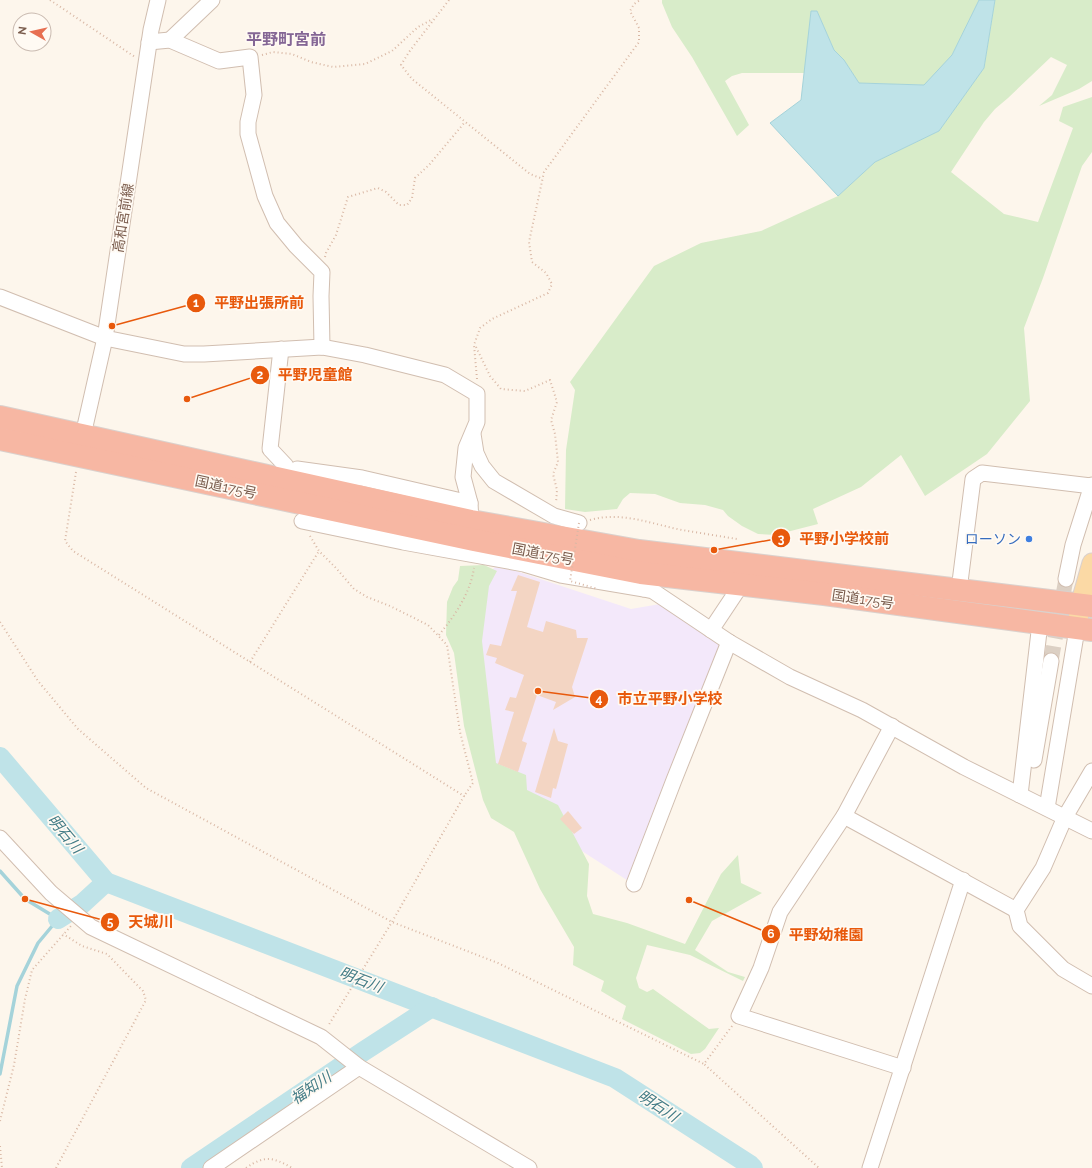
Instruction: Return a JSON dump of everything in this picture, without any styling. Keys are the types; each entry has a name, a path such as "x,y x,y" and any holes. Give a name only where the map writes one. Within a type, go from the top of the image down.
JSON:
{"highway":[{"name":"国道175号","path":"0,417 81,445 643,581 741,585 824,594 1084,630"},
{"name":"国道175号","path":"0,439 81,445 290,474 470,512 639,551 1086,606"}],"main road":[{"path":"1084,630 1092,563"}],"street":[{"name":"高和宮前線","path":"81,445 104,338 149,42 158,0"},
{"path":"170,40 212,0"},
{"path":"149,42 170,40 219,61 250,57 254,95 248,122 248,134 265,196 277,223 296,246 322,272 322,347"},
{"path":"0,297 104,338 184,354 322,347 365,355 445,375 476,394 477,422 466,448 463,477 470,512"},
{"path":"281,349 270,449 290,474"},
{"path":"473,432 476,453 482,466 494,481 554,516 579,524"},
{"path":"959,590 973,479 982,473 1092,486 1074,545 1066,579"},
{"path":"302,521 524,564 561,575 643,581 653,591 729,642 790,676 862,710 964,767 1092,831"},
{"path":"711,630 741,585"},
{"path":"1020,795 1040,624"},
{"path":"1047,808 1084,630"},
{"path":"634,884 729,642"},
{"path":"1023,775 1033,764 1051,661"},
{"path":"892,726 844,816 780,912 761,968 739,1016 903,1068"},
{"path":"1016,910 1043,868 1065,817 1092,771"},
{"path":"844,816 1016,910 1020,926 1063,969 1092,986"},
{"path":"0,838 51,893 91,927 321,1037 360,1067 529,1168"},
{"path":"870,1168 963,880"},
{"path":"211,1168 360,1067"}],"path":[{"path":"50,0 146,64"},
{"path":"450,0 409,52 401,65 412,79 465,122 530,174 543,179"},
{"path":"476,394 477,369 474,345 480,328 492,319 548,293 552,284 546,273 532,262 529,242 544,172 639,42 639,28 630,11 634,4 640,0"},
{"path":"250,57 273,52 292,54 311,62 333,67 365,64 392,51 418,28 435,18"},
{"path":"322,272 326,253 336,235 348,197 378,188 386,192 399,205 406,204 412,198 415,178 429,165 465,122"},
{"path":"474,345 490,376 501,389 525,391 550,380 557,402 551,420 555,434 558,462 553,474 557,490 554,516"},
{"path":"81,445 65,541 73,551 464,796"},
{"path":"598,589 570,581 579,524 602,517 630,518 680,530 737,539"},
{"path":"302,521 319,551 354,589 367,597 390,606 428,625 447,645 460,732 474,783 464,796 392,922 321,1037"},
{"path":"250,662 319,551"},
{"path":"438,635 450,621 465,598 473,576 475,562"},
{"path":"0,622 38,681 78,729 146,788 392,922 498,963 704,1064 820,1168"},
{"path":"0,1121 14,1065 25,999 32,970 79,918"},
{"path":"56,1168 146,1000 142,991 107,954 82,946 63,934"},
{"path":"704,1064 739,1016"},
{"path":"0,1146 2,1168"},
{"path":"246,1168 261,1160 276,1159 292,1168"}],"shaded area":[{"path":"495,567 516,571 631,609 666,603 723,643 630,882 501,799 467,644 479,582"}],"green space":[{"path":"662,0 979,0 952,55 925,85 859,83 844,60 834,50 817,11 811,11 805,73 742,73 732,76 725,81 749,125 737,136 692,57 672,27"},
{"path":"995,0 1092,0 1092,81 1079,89 1039,106 1052,95 1067,65 1051,57 995,109 984,122 951,172 1004,214 1038,222 1073,128 1059,121 1063,107 1092,97 1092,152 1082,166 1024,328 1030,401 987,454 925,496 901,455 861,487 813,509 818,524 775,535 758,534 742,526 728,516 723,510 705,505 680,503 655,494 630,493 623,499 617,509 585,512 565,509 566,450 575,390 570,382 654,266 701,243 761,231 838,196 875,162 939,131 984,68"},
{"path":"484,565 497,571 489,586 482,641 496,763 526,775 527,790 558,805 589,864 587,896 593,914 627,923 685,944 721,874 738,855 741,883 762,893 712,921 695,950 728,972 745,977 743,981 690,955 647,945 636,978 639,988 647,992 653,989 709,1029 719,1028 705,1049 700,1053 691,1054 622,1019 626,1006 601,991 604,981 573,965 574,947 540,889 514,832 491,818 483,800 464,726 454,653 446,635 447,602 453,587 458,580 460,566"}],"water":[{"path":"979,0 995,0 984,68 939,131 875,162 838,196 770,123 801,100 811,11 817,11 834,50 844,60 859,83 924,85 952,55"}],"building":[{"path":"518,575 540,582 527,627 543,632 546,621 576,630 577,638 588,638 572,687 575,697 553,710 556,702 537,695 522,741 527,743 518,772 498,764 514,712 505,710 510,697 516,698 524,675 495,663 497,658 486,655 490,644 501,646 517,591 511,591"},
{"path":"554,728 558,741 568,744 556,789 553,788 551,798 535,792"},
{"path":"568,811 582,828 574,834 560,819"}],"waterway":[{"name":"明石川","path":"0,757 106,882 615,1078 753,1168"},
{"path":"0,871 25,899 58,919 38,943 17,986 0,1074"},
{"path":"58,919 82,904 106,882"},
{"name":"福知川","path":"191,1168 432,1007"}],"tunnel":[{"path":"1051,661 1066,579"}],"place":[{"name":"平野出張所前","path":"112,326"},
{"name":"平野児童館","path":"187,399"},
{"name":"ローソン","path":"1029,539"},
{"name":"平野小学校前","path":"714,550"},
{"name":"市立平野小学校","path":"538,691"},
{"name":"天城川","path":"25,899"},
{"name":"平野幼稚園","path":"689,900"}],"district":[{"name":"平野町宮前","path":"286,39"}]}
